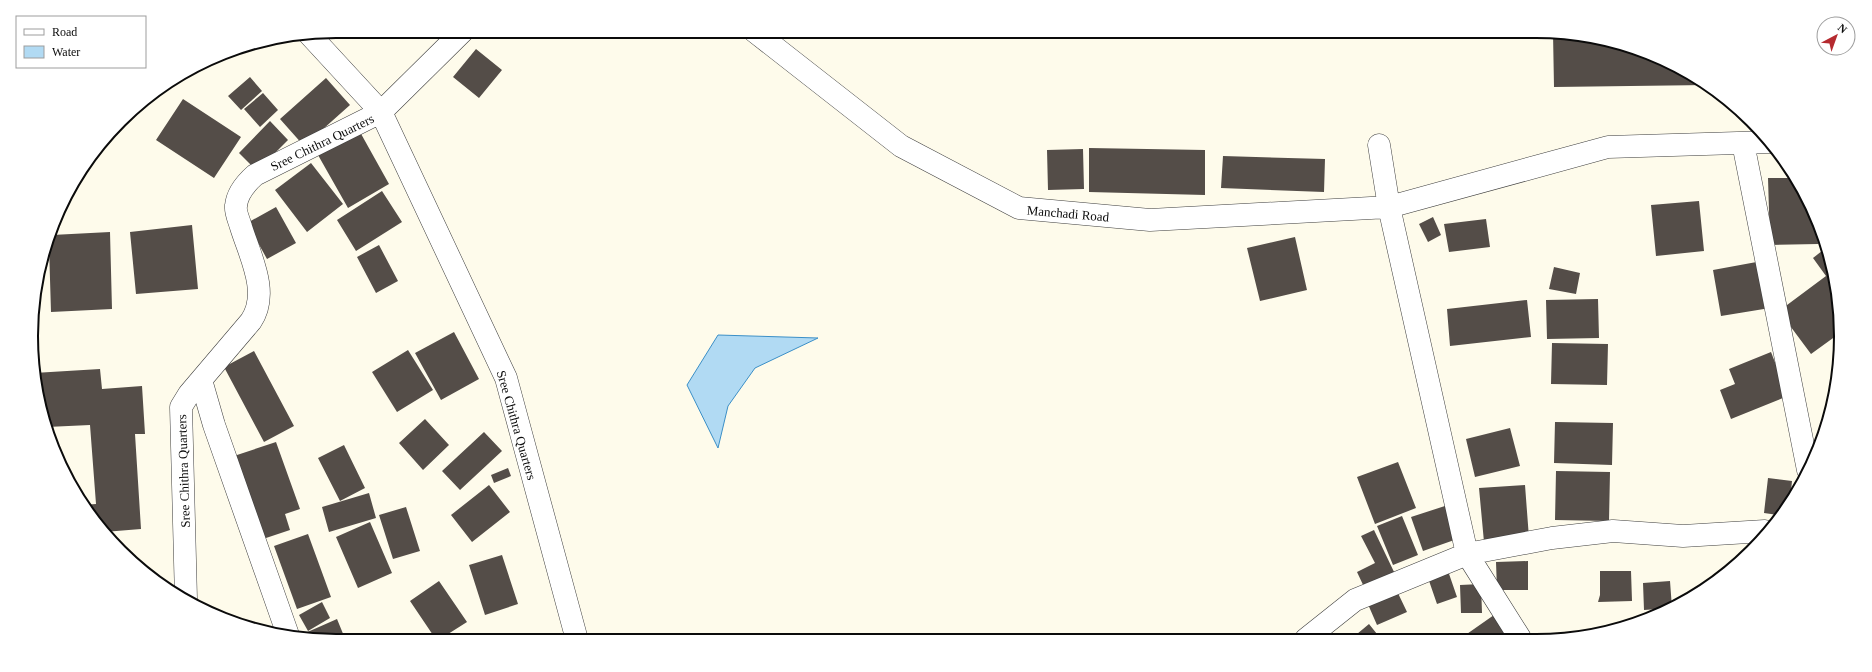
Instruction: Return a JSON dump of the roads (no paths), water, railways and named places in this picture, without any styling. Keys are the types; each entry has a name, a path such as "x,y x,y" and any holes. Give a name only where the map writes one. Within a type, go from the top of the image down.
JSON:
{"street":[{"path":"314,39 381,112 456,38"},
{"name":"Manchadi Road","path":"763,38 901,146 1019,208 1150,220 1389,207 1608,147 1762,142"},
{"name":"Sree Chithra Quarters","path":"186,593 181,407 201,380 251,321 258,309 258,282 236,210 238,196 245,185 255,175 381,112 506,378 575,634"},
{"path":"1743,143 1806,461"},
{"path":"1379,145 1389,207 1467,554 1517,634"},
{"path":"201,380 214,425 286,629"},
{"path":"1312,634 1355,600 1467,554 1552,538 1613,531 1683,536 1761,531"}],"water":[{"path":"718,335 818,338 755,368 728,406 718,448 687,385"}]}
